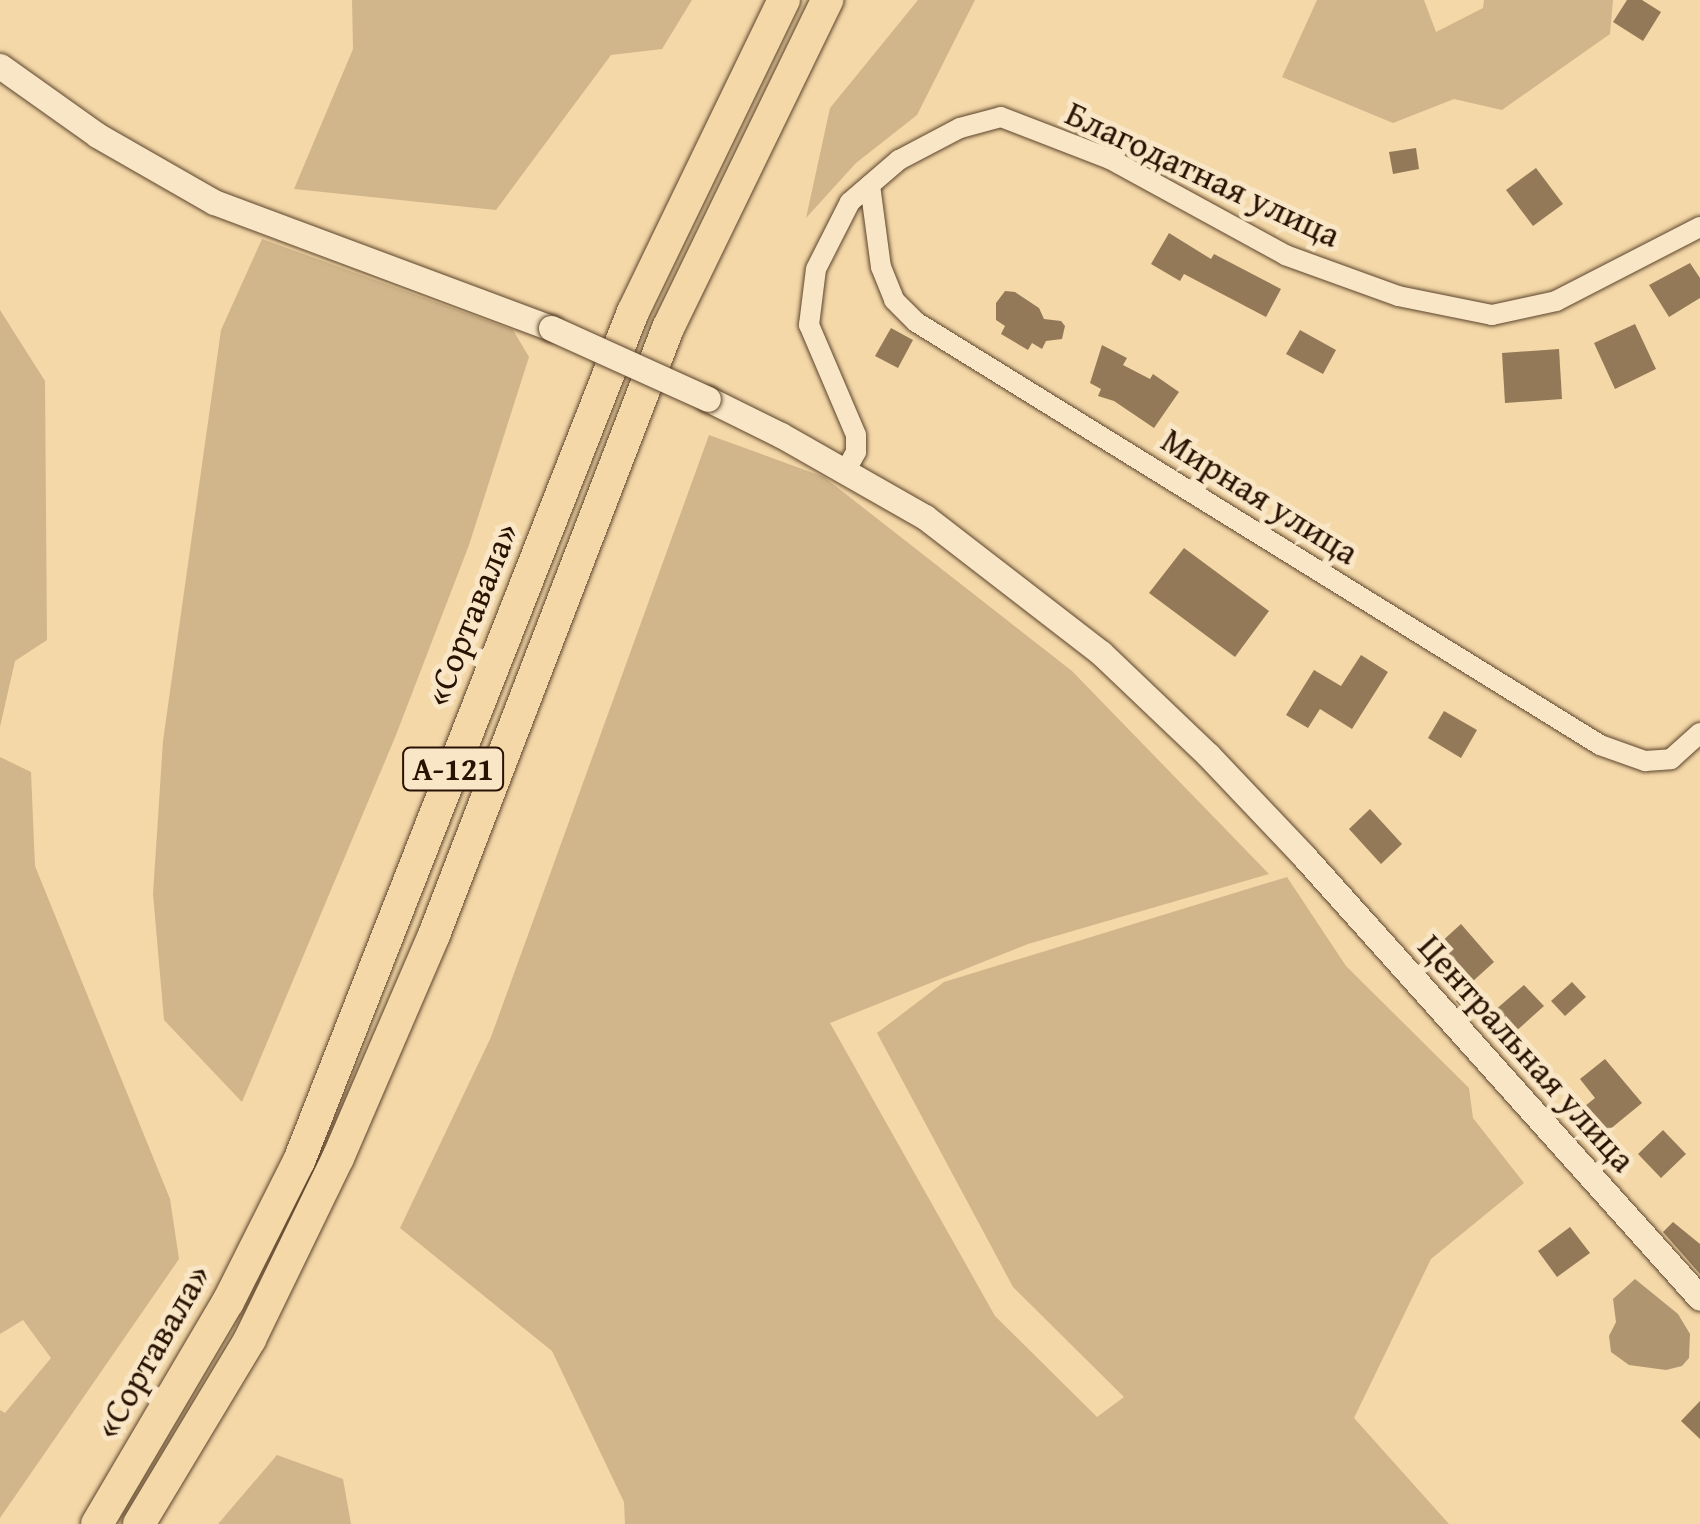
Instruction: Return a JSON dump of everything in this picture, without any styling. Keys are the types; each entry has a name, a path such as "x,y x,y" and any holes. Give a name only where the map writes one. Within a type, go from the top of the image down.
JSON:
{"highway":[{"name":"«Сортавала»","path":"96,1524 228,1302 299,1161 633,312 784,0"},
{"name":"А-121","path":"139,1524 196,1437 250,1339 338,1158 434,935 668,328 827,0"}],"street":[{"name":"Центральная улица","path":"0,66 97,135 214,202 551,328 708,399 846,470 924,517 1101,652 1208,755 1302,854 1700,1298"},
{"name":"Благодатная улица","path":"846,470 856,452 856,435 809,325 816,269 850,202 899,160 960,128 1001,117 1110,160 1286,255 1398,296 1492,316 1556,301 1700,227"},
{"name":"Мирная улица","path":"870,185 881,267 894,300 916,322 1600,745 1645,761 1671,759 1700,733"}],"shaded area":[{"path":"352,0 692,0 662,49 611,55 496,210 294,189 353,49"},
{"path":"918,0 975,0 917,115 856,163 806,218 830,108"},
{"path":"1317,0 1424,0 1436,32 1483,8 1484,0 1613,0 1610,34 1502,110 1454,99 1393,123 1282,77"},
{"path":"262,239 513,330 529,357 469,545 396,735 242,1102 164,1020 153,894 163,741 221,330"},
{"path":"0,310 45,381 47,640 15,661 0,727"},
{"path":"709,435 824,477 1072,671 1269,874 1028,944 830,1023 995,1316 1097,1417 1124,1397 1013,1287 877,1033 944,982 1287,877 1346,966 1469,1088 1473,1118 1524,1183 1431,1259 1354,1418 1449,1524 625,1524 624,1502 552,1351 400,1228 491,1037"},
{"path":"0,757 31,772 35,866 170,1199 179,1259 0,1518 0,1410 5,1413 51,1358 23,1320 0,1334"},
{"path":"1635,1279 1678,1314 1690,1334 1689,1358 1682,1366 1666,1370 1629,1365 1611,1352 1609,1336 1616,1322 1613,1299"},
{"path":"277,1455 343,1479 351,1524 218,1524"}],"building":[{"path":"1627,0 1642,0 1661,12 1643,41 1613,22"},
{"path":"1416,148 1419,169 1393,174 1389,152"},
{"path":"1536,168 1563,204 1533,226 1506,190"},
{"path":"1169,233 1211,259 1214,254 1281,289 1266,317 1184,274 1180,281 1151,264"},
{"path":"1690,263 1700,278 1700,298 1669,317 1649,285"},
{"path":"1005,291 1015,292 1039,308 1044,319 1061,321 1065,326 1062,339 1046,341 1042,349 1032,343 1028,350 1001,334 1005,326 996,320 996,303"},
{"path":"1635,324 1656,369 1615,389 1594,343"},
{"path":"891,328 913,340 898,368 875,356"},
{"path":"1300,330 1336,350 1323,374 1286,354"},
{"path":"1102,345 1127,358 1123,365 1150,379 1153,374 1179,392 1154,428 1114,401 1098,396 1101,389 1090,383"},
{"path":"1559,349 1562,399 1505,403 1502,353"},
{"path":"1184,548 1269,611 1235,657 1149,593"},
{"path":"1361,655 1388,672 1352,729 1320,709 1308,728 1286,715 1314,670 1341,686"},
{"path":"1444,711 1477,730 1461,758 1428,738"},
{"path":"1370,809 1402,844 1381,864 1349,829"},
{"path":"1461,924 1494,962 1472,982 1439,944"},
{"path":"1572,982 1586,997 1565,1016 1551,1001"},
{"path":"1524,985 1544,1006 1514,1033 1494,1011"},
{"path":"1467,991 1478,1002 1466,1013 1456,1001"},
{"path":"1605,1059 1642,1103 1592,1144 1570,1118 1595,1098 1580,1079"},
{"path":"1663,1130 1686,1154 1661,1178 1638,1154"},
{"path":"1673,1222 1700,1244 1700,1274 1663,1232"},
{"path":"1570,1227 1590,1253 1557,1277 1538,1251"},
{"path":"1700,1401 1700,1439 1681,1421"}]}
